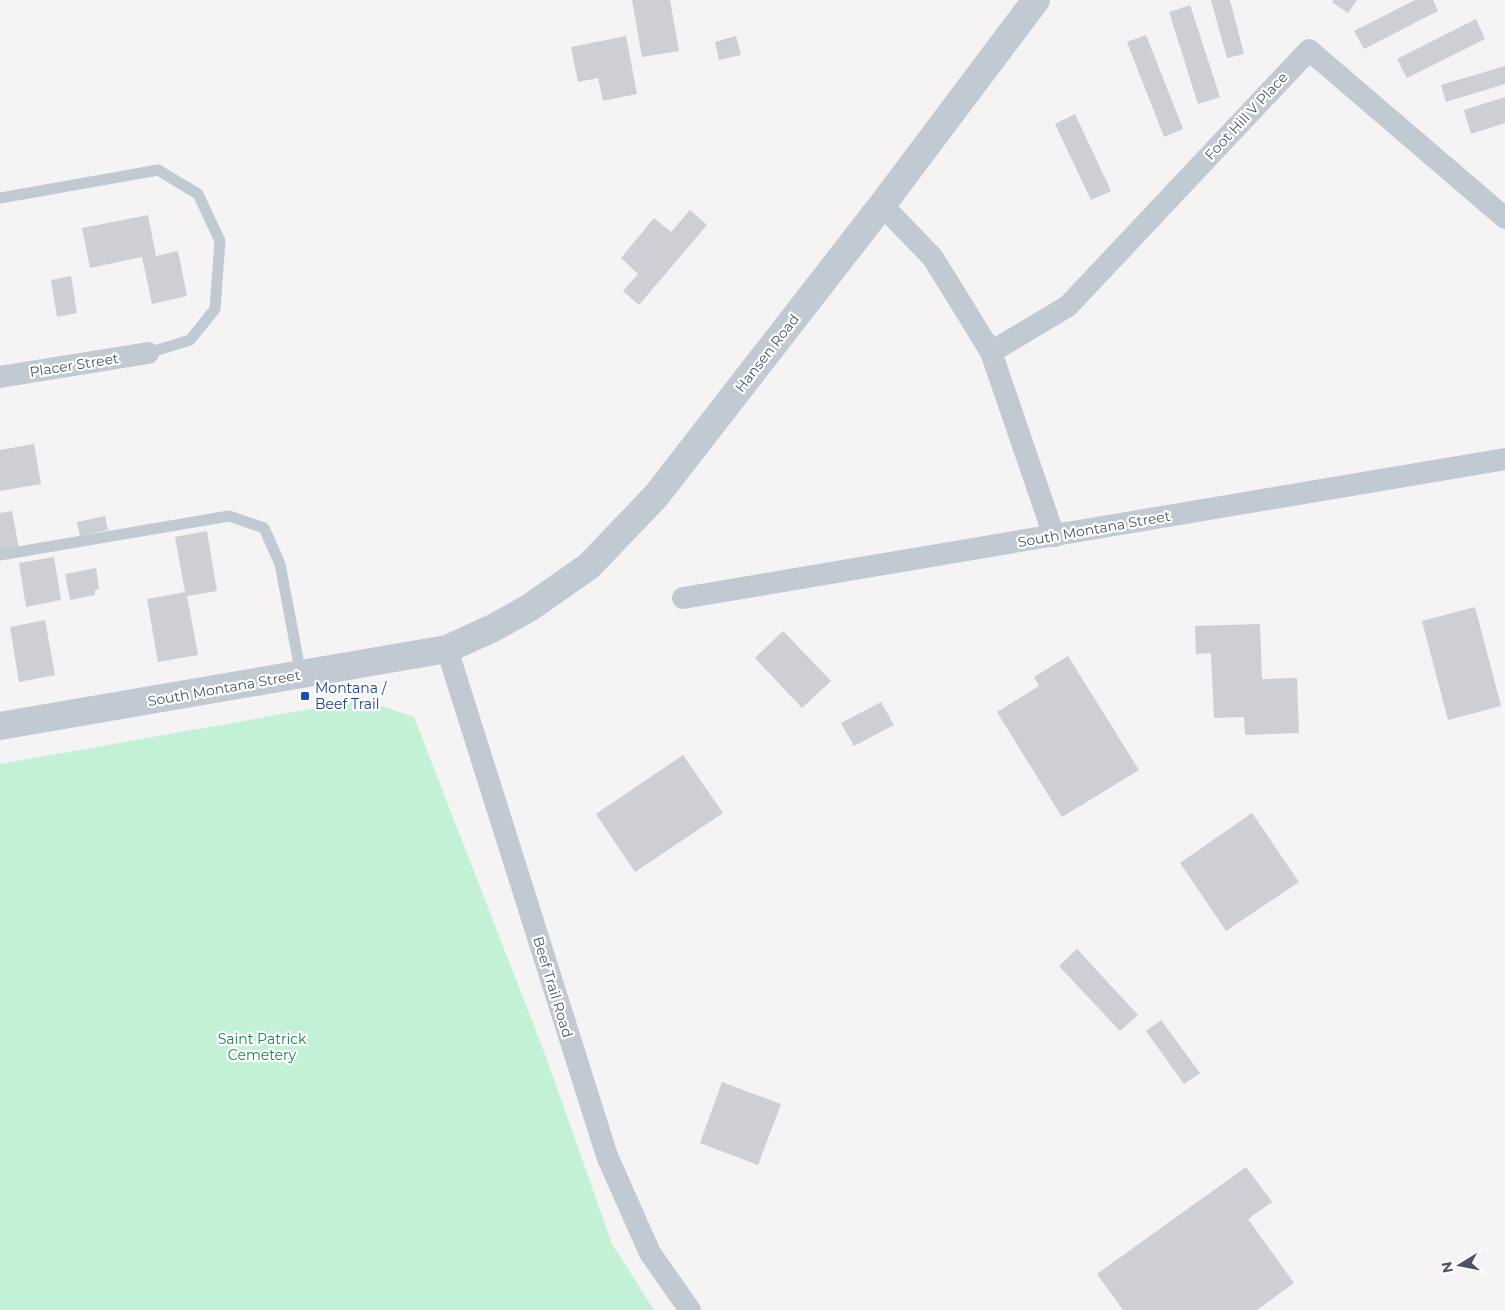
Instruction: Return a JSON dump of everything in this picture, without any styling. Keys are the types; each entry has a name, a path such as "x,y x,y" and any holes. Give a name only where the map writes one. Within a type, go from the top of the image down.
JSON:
{"street":[{"name":"Hansen Road","path":"447,649 493,628 529,608 589,566 656,496 882,204 1036,0"},
{"name":"Foot Hill V Place","path":"991,352 1068,306 1309,50 1505,218"},
{"path":"882,204 933,258 991,352 1054,536"},
{"name":"Placer Street","path":"0,377 148,353"},
{"name":"South Montana Street","path":"683,598 1505,459"},
{"name":"South Montana Street","path":"0,726 447,649"},
{"name":"Beef Trail Road","path":"447,649 606,1156 650,1253 690,1310"}],"lane":[{"path":"0,198 158,170 198,194 220,241 215,309 190,340 148,353"},
{"path":"0,555 228,516 264,528 280,564 301,675"}],"green space":[{"name":"Saint Patrick Cemetery","path":"362,700 414,717 546,1057 612,1244 654,1310 0,1310 0,764"}],"building":[{"path":"632,0 670,0 679,51 642,57"},
{"path":"1211,0 1230,0 1244,54 1227,58"},
{"path":"1334,0 1357,0 1348,13 1332,2"},
{"path":"1415,0 1433,0 1438,11 1364,49 1354,31"},
{"path":"1190,5 1220,97 1198,104 1169,12"},
{"path":"1476,19 1485,39 1407,78 1397,59"},
{"path":"1146,35 1183,129 1164,137 1127,42"},
{"path":"626,36 637,94 603,101 598,78 578,82 571,47"},
{"path":"736,36 741,55 719,60 715,42"},
{"path":"1505,66 1505,84 1446,102 1441,85"},
{"path":"1505,97 1505,123 1471,134 1464,110"},
{"path":"1075,114 1111,191 1091,200 1055,124"},
{"path":"690,210 707,225 639,305 623,291 638,274 621,258 654,218 671,232"},
{"path":"148,215 156,256 178,251 187,296 152,304 142,257 90,268 82,228"},
{"path":"71,276 77,313 57,317 51,280"},
{"path":"34,444 41,484 0,491 0,450"},
{"path":"12,511 19,549 0,553 0,513"},
{"path":"105,516 108,530 80,536 77,522"},
{"path":"207,531 217,591 187,596 198,655 158,662 147,599 185,592 175,537"},
{"path":"54,557 61,600 26,607 19,563"},
{"path":"96,568 99,589 95,590 95,595 70,600 65,574"},
{"path":"1475,607 1501,706 1448,720 1422,621"},
{"path":"45,620 55,675 19,682 10,627"},
{"path":"1260,624 1262,679 1297,678 1299,733 1245,735 1244,717 1214,718 1211,653 1196,654 1195,626"},
{"path":"783,631 831,681 802,708 755,658"},
{"path":"1068,656 1139,770 1062,817 997,712 1039,686 1034,677"},
{"path":"881,702 894,725 854,746 841,723"},
{"path":"683,755 723,813 635,872 596,814"},
{"path":"1252,813 1299,882 1226,931 1180,863"},
{"path":"1077,949 1138,1015 1120,1031 1059,966"},
{"path":"1161,1020 1200,1073 1184,1084 1146,1031"},
{"path":"722,1082 781,1104 758,1165 700,1143"},
{"path":"1246,1167 1272,1202 1248,1219 1294,1283 1257,1310 1123,1310 1097,1274"}],"place":[{"name":"Montana / Beef Trail","path":"305,696"}]}
